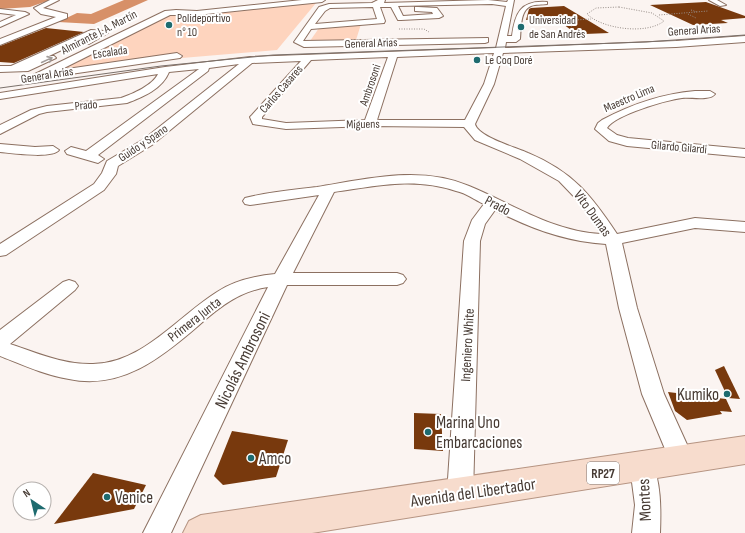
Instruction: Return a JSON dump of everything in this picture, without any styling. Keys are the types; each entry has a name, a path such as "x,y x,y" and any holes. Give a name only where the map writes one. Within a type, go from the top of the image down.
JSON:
{"main road":[{"name":"Avenida del Libertador","path":"201,533 642,467 745,450"}],"street":[{"path":"0,42 64,16 44,12 38,8 56,0"},
{"path":"219,3 238,4 242,9 322,0"},
{"path":"375,5 375,2 378,1 432,0"},
{"path":"705,0 716,0"},
{"path":"712,0 722,5"},
{"path":"395,7 507,1 501,43 489,84 469,124"},
{"path":"375,5 381,21 355,12 333,8 322,9 298,42 304,44 483,40 501,43 520,39 517,23 524,7 529,4 545,3"},
{"path":"309,28 335,25 355,12 375,5 395,7 409,10 434,10 438,16 400,18 395,7"},
{"path":"333,8 335,25"},
{"name":"Almirante J. A. Martín","path":"38,75 50,72 160,16 172,12 196,13 242,9"},
{"path":"422,9 427,17"},
{"path":"409,10 414,17"},
{"path":"0,11 25,14 0,24"},
{"path":"94,32 104,33 35,66 4,73 94,32"},
{"path":"434,34 479,33 483,40"},
{"name":"General Arias","path":"0,96 165,70 250,60 394,54 501,43 676,44 745,39"},
{"name":"Ambrosoni","path":"370,123 394,54"},
{"name":"Escalada","path":"4,73 38,75 177,56"},
{"name":"Carlos Casares","path":"257,122 256,117 309,57"},
{"name":"Guido y Spano","path":"0,251 99,187 109,174 112,164 148,142 250,60"},
{"path":"88,156 205,69"},
{"name":"Prado","path":"0,130 35,112 47,109 116,102 128,99 160,81 165,70"},
{"name":"Maestro Lima","path":"613,138 605,133 602,129 602,125 628,110 671,96 710,94"},
{"name":"Miguens","path":"257,122 286,126 370,123 469,124"},
{"name":"Vito Dumas","path":"469,124 470,129 479,137 525,156 564,178 589,203 613,240 628,308 653,394 682,460"},
{"name":"Gilardo Gilardi","path":"613,138 627,142 745,152"},
{"path":"0,148 35,151 53,150"},
{"path":"71,151 112,164"},
{"name":"Prado","path":"250,201 395,179 426,179 463,188 512,213 559,231 585,238 613,240 695,224 745,227"},
{"name":"Nicolás Ambrosoni","path":"157,533 282,279 330,189"},
{"name":"Ingeniero White","path":"460,494 472,241 480,218 494,203"},
{"name":"Primera Junta","path":"0,348 66,370 93,373 120,369 148,355 224,295 255,283 282,279 398,279"},
{"path":"0,341 69,286"},
{"name":"Montes","path":"642,467 648,505 646,533"}],"path":[{"path":"591,19 588,16 588,12 603,8 636,9 658,15 708,12"},
{"path":"691,10 697,12"},
{"path":"687,14 696,18"},
{"path":"517,23 591,19 606,25 635,28 653,27 663,23 664,21 658,15"},
{"path":"556,17 562,21"},
{"path":"565,21 572,27"},
{"path":"399,29 424,29 434,34"}],"shaded area":[{"path":"0,0 50,0 30,7 0,9"},
{"path":"124,0 148,0 94,24 58,22 77,13 91,14"},
{"path":"316,3 277,50 182,58 183,55 177,54 60,69 166,16 185,14 202,15"},
{"path":"361,24 356,40 310,41 319,28"}],"building":[{"path":"706,2 745,16 745,18 721,20 728,23 693,25 650,5"},
{"path":"564,6 609,33 585,34 578,30 571,30 555,18 526,20 529,9 531,8"},
{"path":"46,28 84,32 14,63 0,62 0,46"},
{"path":"724,366 740,399 728,398 715,370"},
{"path":"668,392 726,399 732,412 720,411 722,414 687,420 675,411"},
{"name":"Marina Uno Embarcaciones","path":"414,413 441,414 443,451 414,449"},
{"name":"Amco","path":"232,431 288,440 276,477 223,485 214,476"},
{"name":"Venice","path":"93,473 146,485 134,509 54,524"}],"tram line":[{"path":"0,88 161,66 273,55 646,42 745,35"}],"place":[{"name":"Polideportivo n° 10","path":"169,25"},
{"name":"Universidad de San Andrés","path":"521,27"},
{"name":"Le Coq Doré","path":"477,60"},
{"name":"Kumiko","path":"727,394"},
{"name":"Marina Uno Embarcaciones","path":"428,432"},
{"name":"Amco","path":"251,458"},
{"name":"Venice","path":"107,497"}]}
